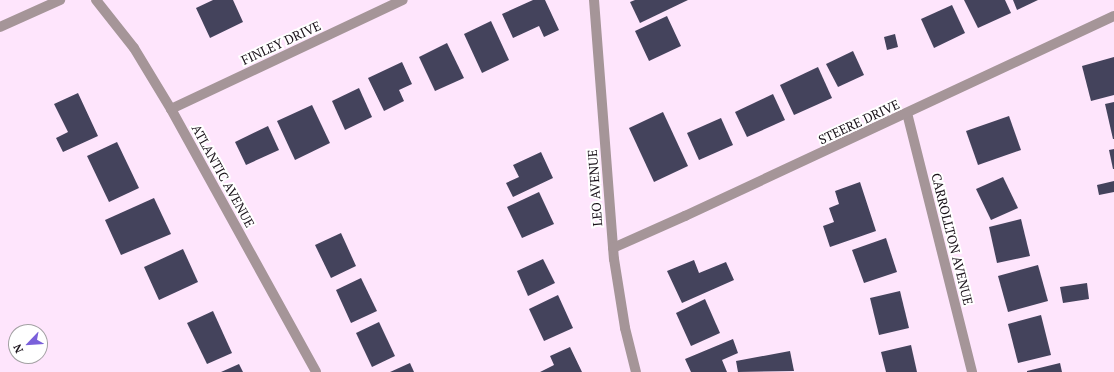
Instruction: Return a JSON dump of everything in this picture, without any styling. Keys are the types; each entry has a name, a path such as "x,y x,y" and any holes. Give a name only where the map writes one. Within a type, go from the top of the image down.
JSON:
{"street":[{"path":"0,27 60,0"},
{"name":"ATLANTIC AVENUE","path":"96,0 134,48 170,109 316,372"},
{"name":"FINLEY DRIVE","path":"170,109 403,0"},
{"name":"LEO AVENUE","path":"594,0 613,248 625,328 636,372"},
{"name":"STEERE DRIVE","path":"613,248 1114,16"},
{"name":"CARROLLTON AVENUE","path":"907,113 972,372"}],"building":[{"path":"213,0 233,0 243,22 210,38 196,8"},
{"path":"533,0 545,0 559,30 544,37 539,26 513,38 502,14"},
{"path":"635,0 688,0 640,23 630,2"},
{"path":"964,0 1005,0 1011,13 978,28"},
{"path":"1013,0 1038,0 1017,10"},
{"path":"952,5 965,33 934,48 921,19"},
{"path":"667,16 681,46 649,61 635,31"},
{"path":"491,21 509,60 482,73 464,34"},
{"path":"895,34 898,47 887,50 884,37"},
{"path":"447,43 464,78 435,91 419,57"},
{"path":"853,51 864,75 838,87 826,64"},
{"path":"1114,57 1114,95 1091,101 1082,66"},
{"path":"402,62 412,84 399,90 404,101 384,111 368,78"},
{"path":"818,67 832,98 794,115 780,85"},
{"path":"359,88 372,117 345,130 332,101"},
{"path":"78,93 98,136 63,152 56,138 68,132 54,104"},
{"path":"773,94 785,120 747,137 735,112"},
{"path":"1114,102 1114,139 1113,139 1105,104"},
{"path":"312,105 330,143 295,160 277,121"},
{"path":"663,112 688,166 654,182 629,128"},
{"path":"1009,116 1021,150 978,165 966,131"},
{"path":"721,118 733,145 699,160 687,133"},
{"path":"268,126 279,150 246,165 235,142"},
{"path":"117,142 139,188 109,202 87,156"},
{"path":"1114,149 1114,169 1113,169 1109,150"},
{"path":"541,152 553,178 513,197 506,183 519,177 513,165"},
{"path":"1003,177 1018,208 991,220 976,189"},
{"path":"1114,181 1114,192 1099,195 1097,185"},
{"path":"860,182 876,231 830,247 823,226 834,222 829,208 839,204 835,191"},
{"path":"539,192 554,224 522,238 507,207"},
{"path":"154,198 171,234 121,255 105,220"},
{"path":"1021,219 1030,256 997,263 989,227"},
{"path":"341,233 356,266 331,278 315,245"},
{"path":"886,238 897,272 864,283 852,250"},
{"path":"183,249 198,282 159,300 144,267"},
{"path":"543,259 555,283 528,296 517,271"},
{"path":"694,260 699,273 726,262 734,280 682,303 667,271"},
{"path":"1038,265 1048,301 1008,312 998,276"},
{"path":"361,278 377,311 351,323 336,290"},
{"path":"1087,283 1089,299 1063,303 1060,287"},
{"path":"900,291 909,328 879,335 870,298"},
{"path":"558,295 573,328 544,341 529,309"},
{"path":"705,299 720,333 691,346 676,313"},
{"path":"213,311 232,353 207,364 187,323"},
{"path":"1041,315 1051,355 1018,363 1008,324"},
{"path":"379,322 395,356 372,367 356,333"},
{"path":"733,339 738,353 722,360 727,372 691,372 685,359"},
{"path":"911,345 917,372 886,372 881,352"},
{"path":"570,347 582,372 540,372 554,365 550,356"},
{"path":"790,351 794,371 738,372 736,361"},
{"path":"410,363 414,372 390,372"},
{"path":"1060,363 1062,372 1027,372 1027,371"},
{"path":"239,364 243,372 221,372"}]}
